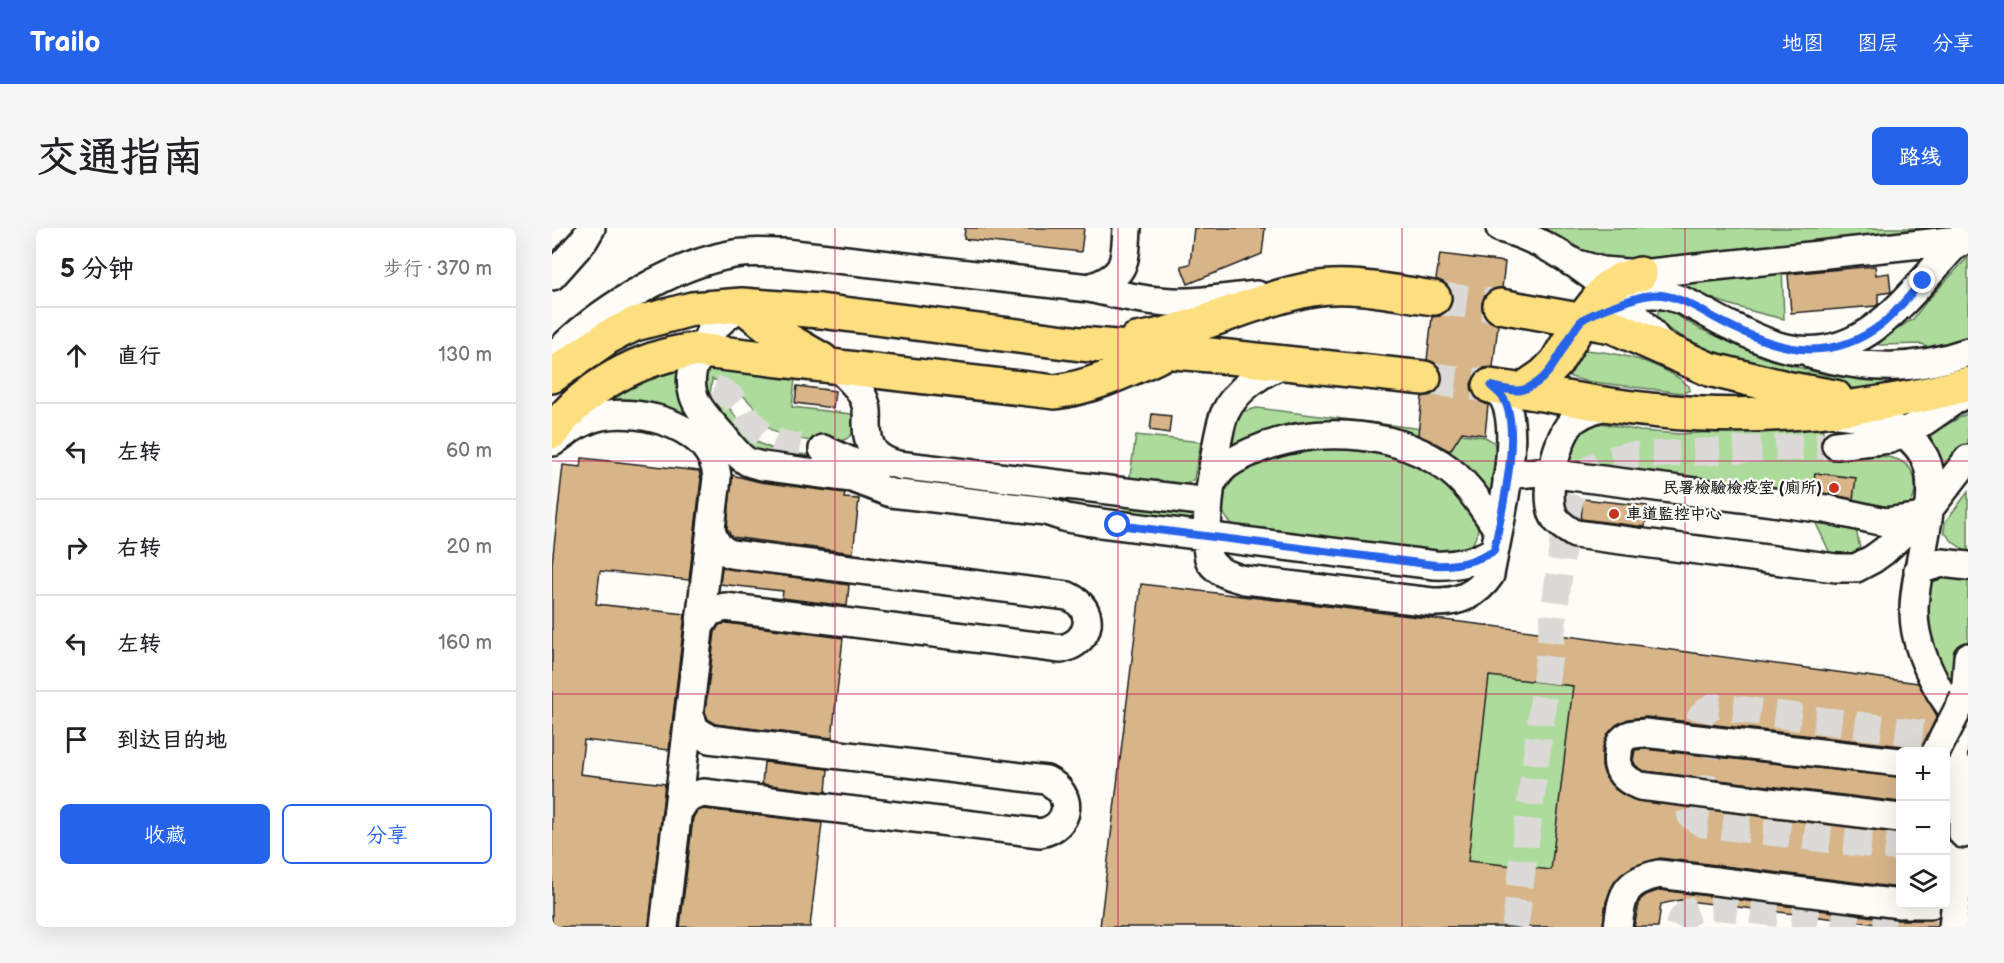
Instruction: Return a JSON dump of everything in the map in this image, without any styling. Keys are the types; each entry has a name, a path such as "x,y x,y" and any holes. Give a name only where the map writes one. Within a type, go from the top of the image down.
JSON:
{"main road":[{"path":"1506,388 1544,375 1556,363 1582,320 1615,295 1622,279 1640,274"},
{"path":"1081,344 1153,337 1311,289 1349,287 1434,297"},
{"path":"742,304 784,338 837,367"},
{"path":"552,376 608,337 635,324 692,309 742,304 820,311 1081,344 1424,378"},
{"path":"1500,306 1612,326 1710,369 1751,391 1779,403 1811,412"},
{"path":"552,432 570,410 592,392 623,373 673,352 837,367 1055,392 1089,386 1167,352"},
{"path":"1710,369 1790,389 1835,397 1885,401"},
{"path":"1506,388 1610,405 1705,414 1811,412 1906,399 1968,384"}],"street":[{"path":"552,276 584,240 591,228"},
{"path":"1089,288 1110,280 1122,269 1126,256 1127,228"},
{"path":"1500,228 1550,249 1571,262 1615,295 1652,332 1664,348"},
{"path":"1571,262 1602,271 1640,274 1967,239"},
{"path":"1786,348 1816,350 1838,346 1866,334 1882,324 1953,248 1967,239"},
{"path":"552,358 568,340 623,300 702,262 736,254 785,253 1089,288 1134,298 1176,302 1311,289"},
{"path":"1615,295 1655,294 1676,299 1738,329 1786,348 1836,361 1867,366 1919,366 1968,352"},
{"path":"742,304 716,323 691,387 696,402 738,454 748,462 772,468 852,478 891,493 1046,511 1067,518 1206,537 1449,566 1476,561 1496,541"},
{"path":"1288,363 1262,374 1235,398 1225,412 1220,426 1210,492 1206,537 1206,552 1209,561 1217,570 1230,576 1257,582 1432,602 1456,601 1474,593 1490,574 1507,479 1511,447 1510,421 1503,398 1506,388"},
{"path":"837,367 862,395 867,407 867,425 874,453 885,462 1098,488 1210,492"},
{"path":"1836,445 1890,440 1968,391"},
{"path":"1610,405 1590,410 1574,420 1562,435 1553,474 1551,507 1554,517 1575,534 1836,568 1856,568 1873,560 1924,513 1968,459"},
{"path":"1811,412 1875,420 1904,433 1925,459 1930,483 1924,513 1914,605 1917,639 1931,676 1952,712 1955,731 1950,769"},
{"path":"552,443 585,421 619,414 672,424 708,448 717,466 665,916 681,927"},
{"path":"867,425 855,442 838,448 823,449 852,462 891,493"},
{"path":"1210,492 1224,467 1263,446 1315,436 1338,435 1369,438 1407,447 1443,465 1475,497 1496,541"},
{"path":"1507,479 1526,472 1553,474 1826,509 1885,522 1924,513"},
{"path":"1098,488 1105,503 1100,523"},
{"path":"700,626 710,612 725,607 1061,649 1077,643 1087,628 1086,612 1082,605 1068,596 731,554 717,545 711,529"},
{"path":"1918,570 1942,563 1968,567"},
{"path":"1953,927 1968,657"},
{"path":"1939,747 1964,698"},
{"path":"678,812 687,798 703,793 1040,833 1056,827 1065,813 1064,796 1060,789 1046,780 709,739 695,729 689,713"},
{"path":"1896,762 1644,733 1633,734 1625,738 1619,746 1617,764 1626,779 1640,786 1896,818"},
{"path":"1618,927 1621,901 1629,886 1646,877 1659,874 1896,904"}],"green space":[{"path":"1536,228 1951,228 1602,265"},
{"path":"1968,257 1968,344 1929,350 1923,344 1879,345 1878,341 1913,319"},
{"path":"1782,267 1784,319 1724,303 1667,279"},
{"path":"1666,309 1700,329 1773,360 1826,375 1887,377 1968,361 1968,371 1929,380 1863,388 1796,380 1727,358 1663,326 1656,319 1659,310"},
{"path":"1585,350 1640,360 1678,378 1689,386 1690,390 1683,393 1585,381 1567,376 1568,369"},
{"path":"675,361 741,468 723,465 718,451 592,402"},
{"path":"705,362 792,373 795,379 792,407 859,415 856,428 846,439 830,442 819,442 777,433 770,429 742,395 726,384 712,379 710,395 726,405 746,432 759,443 776,450 828,460 765,460 740,446 698,381"},
{"path":"1257,408 1485,437 1494,442 1496,451 1491,506 1401,439 1234,452 1223,444 1241,412"},
{"path":"1968,413 1968,447 1947,477 1934,446 1927,437"},
{"path":"1601,423 1640,431 1680,434 1822,426 1828,460 1883,456 1907,465 1913,474 1915,489 1913,499 1902,511 1893,515 1563,469 1574,439 1584,429"},
{"path":"1136,435 1201,442 1194,479 1179,489 1129,482"},
{"path":"1367,447 1417,463 1447,484 1476,519 1477,534 1472,546 1457,556 1240,529 1232,524 1224,514 1223,500 1231,482 1247,468 1266,458 1293,449"},
{"path":"1968,492 1968,553 1944,532 1945,522"},
{"path":"1125,500 1196,513 1195,520 1190,524 1124,519"},
{"path":"1813,517 1855,525 1861,553 1837,560 1830,553"},
{"path":"1939,575 1968,580 1968,679 1943,677 1923,619 1929,580"},
{"path":"1459,665 1593,681 1564,927 1428,927"}],"building":[{"path":"965,228 1084,228 1081,252 964,239"},
{"path":"1194,228 1265,228 1262,254 1188,284 1181,266 1190,264"},
{"path":"1440,254 1505,262 1502,288 1493,289 1486,294 1482,303 1483,313 1488,320 1498,325 1493,367 1484,368 1476,374 1471,384 1472,392 1478,400 1488,405 1485,435 1462,432 1450,451 1418,435 1422,397 1432,395 1443,381 1441,370 1435,363 1427,360 1432,317 1440,316 1448,310 1453,300 1452,292 1446,284 1436,279"},
{"path":"1875,266 1876,275 1889,273 1891,292 1878,294 1876,306 1791,313 1788,274"},
{"path":"797,386 835,391 833,408 795,403"},
{"path":"1152,414 1171,416 1169,433 1150,430"},
{"path":"582,458 699,471 701,479 689,580 600,571 596,604 685,614 669,750 584,740 580,774 665,784 649,927 552,927 552,564 563,465 581,467"},
{"name":"民署檢驗檢疫室 (廁所)","path":"1815,473 1856,478 1853,499 1813,491"},
{"path":"732,475 760,482 845,493 844,498 859,499 853,553 732,537 727,528"},
{"name":"車道監控中心","path":"1583,499 1647,506 1645,527 1581,519"},
{"path":"722,567 849,585 847,606 782,598 783,591 720,584"},
{"path":"1141,584 1485,625 1918,683 1937,716 1922,747 1904,747 1646,717 1628,719 1616,725 1607,735 1602,750 1602,767 1606,778 1616,790 1634,800 1896,833 1896,888 1660,858 1632,867 1615,881 1606,902 1603,927 1100,927","holes":["1489,676 1573,686 1551,870 1468,861"]},
{"path":"726,623 843,638 832,738 715,724 708,719 705,712 715,632 719,625"},
{"path":"1644,749 1896,777 1896,802 1644,771 1636,766 1633,760 1635,750"},
{"path":"764,762 828,769 826,792 762,784"},
{"path":"704,809 822,823 810,927 680,927 693,818 697,811"},
{"path":"1660,890 1898,920 1938,918 1938,927 1901,927 1680,900 1661,904 1658,927 1634,927 1640,900"}],"tunnel":[{"path":"1434,298 1500,306"},
{"path":"1424,378 1490,386"},
{"path":"714,388 732,398 754,426 768,438 787,445 823,449"},
{"path":"1515,927 1566,518 1578,482 1591,468 1600,463 1626,456 1836,445"},
{"path":"1722,746 1709,744 1700,737 1700,718 1714,706 1933,735 1955,731"},
{"path":"1715,789 1694,791 1688,804 1691,816 1703,824 1896,848"},
{"path":"1678,927 1690,911 1716,907 1895,927"},
{"path":"1938,927 1968,914"}],"place":[{"name":"民署檢驗檢疫室 (廁所)","path":"1834,488"},
{"name":"車道監控中心","path":"1614,514"}],"route":[{"path":"1118,525 1435,565 1449,566 1476,561 1494,551 1511,447 1508,410 1503,398 1491,386 1521,391 1535,382 1556,363 1582,320 1623,302 1655,294 1693,306 1738,329 1786,348 1816,350 1838,346 1882,324 1923,281"}]}
